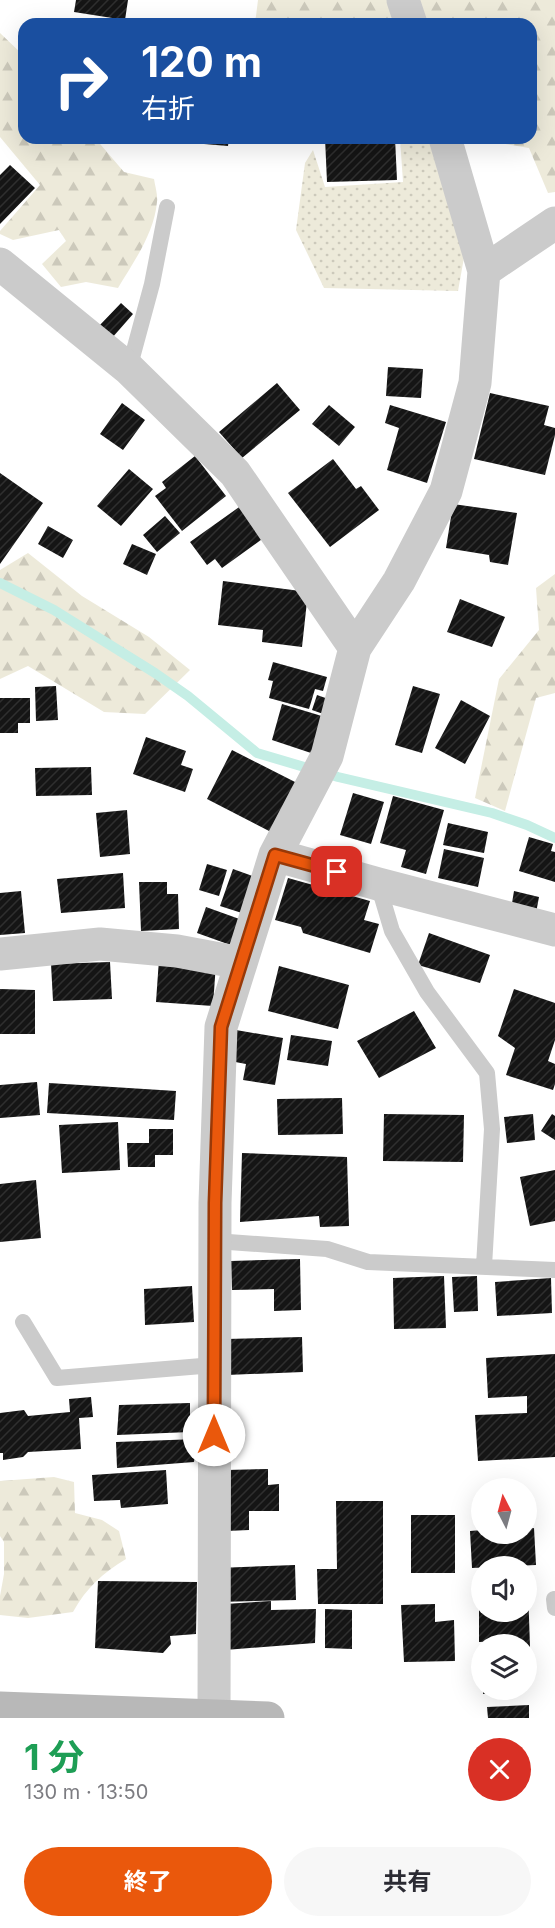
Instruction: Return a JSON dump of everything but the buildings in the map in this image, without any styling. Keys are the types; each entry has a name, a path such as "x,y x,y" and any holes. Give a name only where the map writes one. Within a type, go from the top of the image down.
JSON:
{"main road":[{"path":"0,1708 268,1718"}],"street":[{"path":"403,0 409,18"},
{"path":"214,1717 214,1241 221,1027 275,855 319,771 355,648 399,581 446,491 475,383 484,271 446,144"},
{"path":"484,271 555,223"},
{"path":"0,264 129,369 235,473 355,648"},
{"path":"275,855 555,930"},
{"path":"0,954 100,944 177,951 241,963"}],"lane":[{"path":"129,369 152,284 167,207"},
{"path":"378,884 392,931 427,992 487,1073 492,1129 484,1266"},
{"path":"214,1241 327,1249 368,1262 555,1270"},
{"path":"23,1322 57,1378 214,1365"},
{"path":"554,1599 555,1608"}],"green space":[{"path":"258,0 393,0 397,17 389,18 256,18"},
{"path":"417,0 555,0 555,192 548,193 529,148 505,144 537,144 537,18 422,18"},
{"path":"0,33 18,50 18,144 100,144 124,172 154,179 157,199 152,225 118,288 86,282 61,287 42,264 66,241 59,230 13,240 0,234 0,231 40,185 0,137"},
{"path":"400,144 431,144 465,252 458,291 324,288 296,230 305,163 313,150 325,187 403,182"},
{"path":"28,553 82,596 149,637 190,670 145,714 104,712 28,666 0,679 0,570"},
{"path":"555,574 555,693 536,698 505,811 475,798 499,679 539,630 536,588"},
{"path":"54,1477 74,1482 75,1513 102,1520 119,1531 126,1559 96,1582 73,1612 28,1618 0,1615 4,1542 0,1536 0,1481"}],"waterway":[{"path":"0,583 54,610 155,673 188,696 257,753 338,777 492,813 555,838"}],"route":[{"path":"214,1435 215,1203 221,1027 275,855 337,872"}]}
